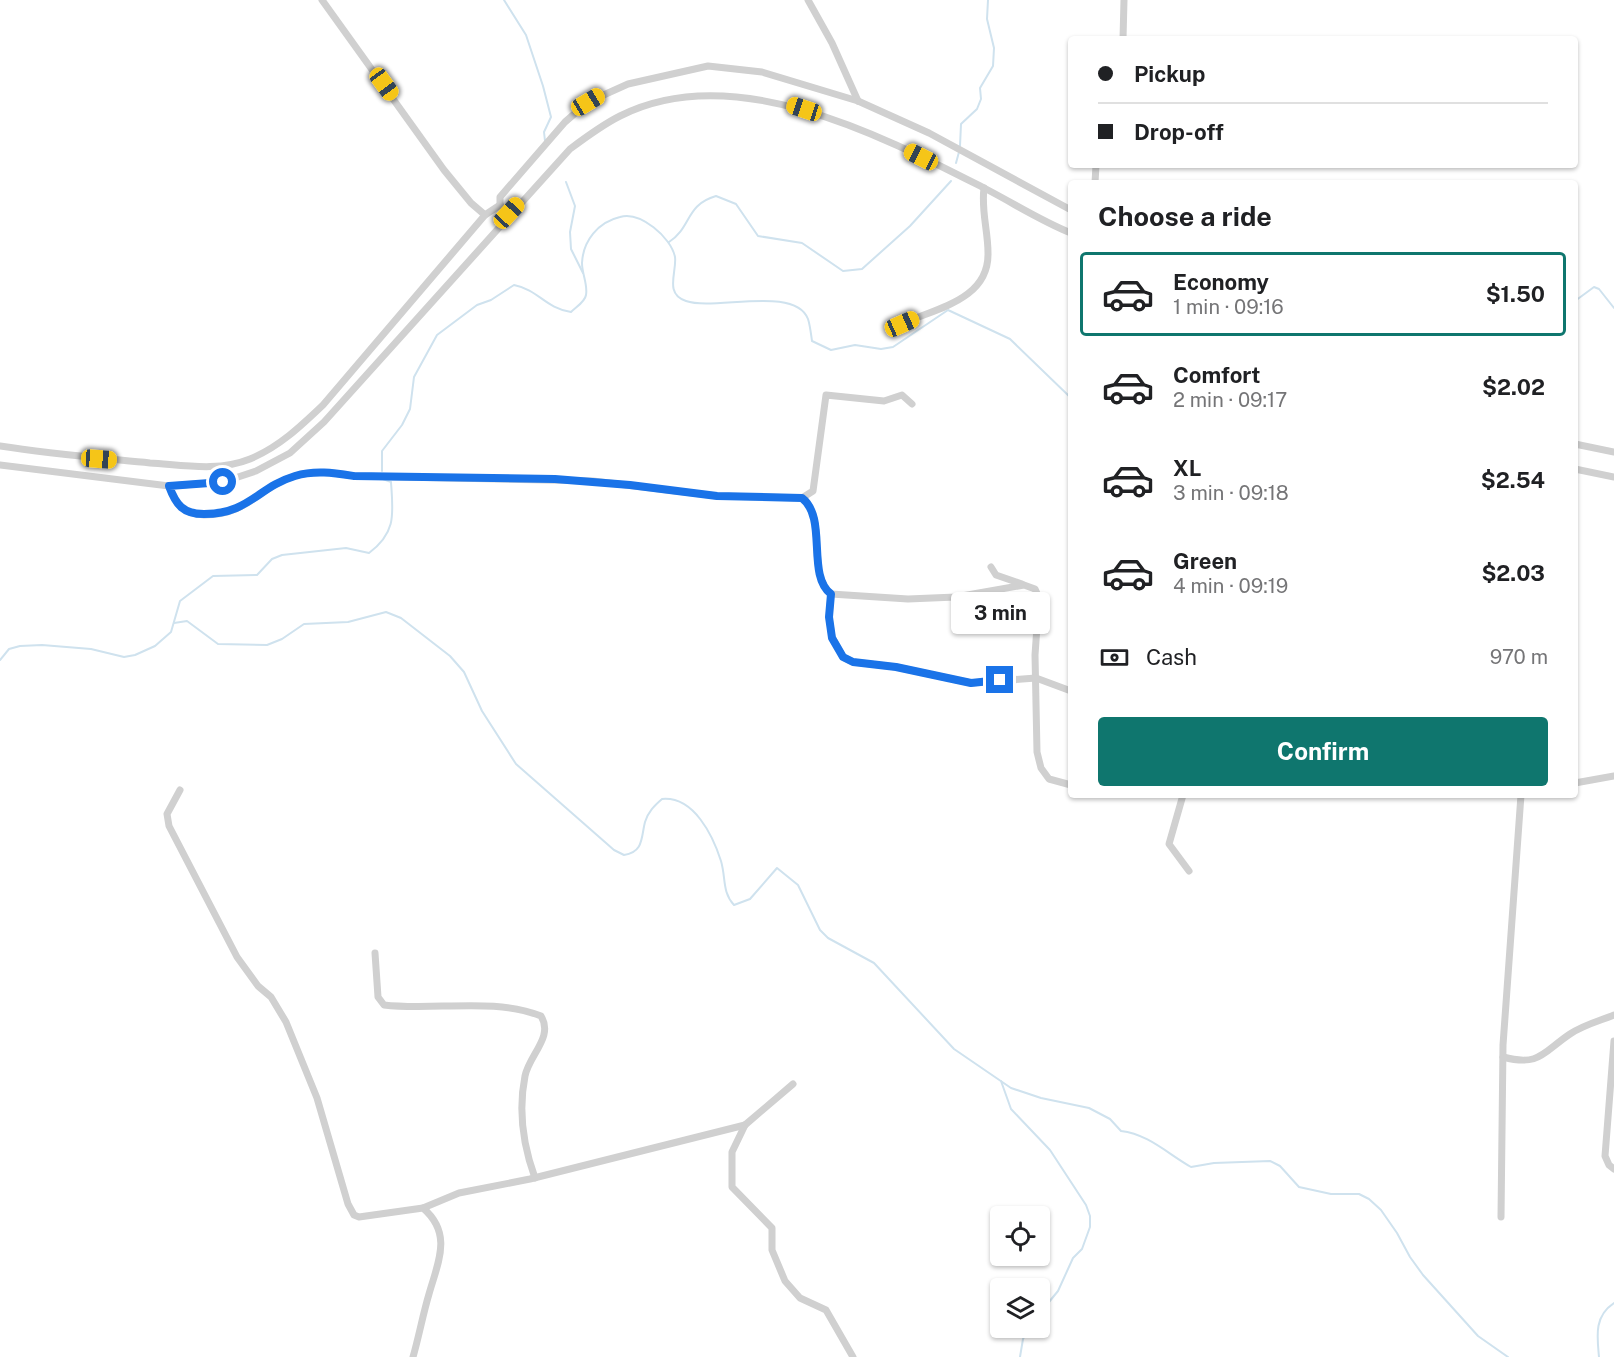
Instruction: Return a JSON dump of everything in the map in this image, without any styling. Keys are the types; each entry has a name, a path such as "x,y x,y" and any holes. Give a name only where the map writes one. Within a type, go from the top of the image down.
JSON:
{"street":[{"path":"322,0 444,170 471,203 485,214"},
{"path":"808,0 832,43 858,101"},
{"path":"1123,36 1124,0"},
{"path":"509,213 501,205 500,197 572,116 601,95 628,84 690,68 708,66 743,69 858,101 929,133 1068,208"},
{"path":"0,465 169,486 223,482 256,471 290,453 332,413 509,213 570,149 592,133 632,111 684,98 720,97 791,105 900,146 1068,231"},
{"path":"902,324 964,298 978,285 988,255 982,213 984,188"},
{"path":"0,446 186,466 218,466 249,460 274,447 298,429 323,405 485,214 501,205"},
{"path":"169,486 176,504 182,510 196,514 222,514 238,510 271,487 293,476 321,472 354,476 593,481 717,496 802,498 813,491 826,395 884,401 902,395 912,404"},
{"path":"1578,445 1614,452"},
{"path":"1578,471 1614,477"},
{"path":"802,498 812,509 821,582 831,594 829,617 832,638 843,657 853,662 896,667 971,683 1036,678 1068,690"},
{"path":"991,567 996,575 1035,589 1039,598 1036,678 1037,752 1041,768 1049,779 1068,784"},
{"path":"831,594 908,599 939,598 1024,585"},
{"path":"1578,782 1614,776"},
{"path":"180,790 167,813 169,826 237,957 258,986 271,997 286,1022 318,1098 340,1183 350,1210 359,1217 423,1208 459,1193 535,1178 746,1125"},
{"path":"1182,798 1169,844 1189,872"},
{"path":"1502,1218 1503,1056 1521,798"},
{"path":"375,953 378,997 384,1005 504,1009 530,1012 541,1016 546,1029 544,1038 525,1075 523,1099 524,1144 535,1178"},
{"path":"1503,1056 1524,1061 1532,1059 1556,1047 1575,1031 1614,1015"},
{"path":"1614,1041 1605,1156 1609,1165 1614,1169"},
{"path":"793,1084 746,1125 732,1152 732,1187 772,1227 772,1250 784,1281 800,1298 826,1310 853,1357"},
{"path":"413,1357 442,1249 442,1238 437,1226 423,1208"}],"waterway":[{"path":"504,0 526,35 543,86 551,117 544,132 545,141"},
{"path":"960,146 961,124 977,109 981,99 980,88 993,66 994,48 987,19 988,0"},
{"path":"956,163 959,152"},
{"path":"669,242 682,230 699,205 716,196 736,204 758,236 802,243 843,271 862,269 910,226 951,181"},
{"path":"566,182 575,206 570,232 571,249 583,273"},
{"path":"382,471 382,451 402,425 410,409 414,377 437,335 477,305 491,300 514,285 523,287 555,307 571,312 586,295 582,263 589,240 605,223 628,216 654,227 668,241 675,257 673,288 679,298 686,301 787,303 800,309 808,319 812,341 831,350 855,345 881,349 893,347 948,310 1010,339 1068,395"},
{"path":"1578,299 1594,287 1599,289 1614,308"},
{"path":"0,660 9,649 42,645 91,649 124,657 135,655 155,646 171,632 180,601 213,576 257,575 272,559 282,555 346,548 369,553 385,537 391,521 391,482 383,479"},
{"path":"174,623 187,621 218,644 267,645 282,639 304,624 348,622 386,612 401,618 450,656 464,672 482,711 516,764 614,850 624,855 635,851 640,843 648,815 662,799 684,804 700,819 713,840 723,867 728,895 734,905 750,899 777,868 798,885 820,930 828,938 874,963 954,1049 1011,1088 1041,1098 1089,1108 1110,1119 1121,1131 1149,1140 1191,1167 1214,1163 1270,1161 1280,1166 1299,1187 1331,1194 1359,1194 1369,1199 1381,1210 1423,1275 1478,1336 1508,1357"},
{"path":"1001,1081 1011,1109 1050,1150 1086,1205 1090,1216 1090,1227 1082,1249 1073,1258 1058,1291 1050,1301"},
{"path":"1599,1357 1598,1327 1603,1314 1614,1303"},
{"path":"1020,1357 1024,1338"}],"route":[{"path":"223,482 169,486 176,504 182,510 196,514 222,514 238,510 271,487 293,476 321,472 354,476 593,481 717,496 802,498 812,509 821,582 825,590 831,594 829,617 832,638 843,657 853,662 896,667 971,683 1000,680"}]}
